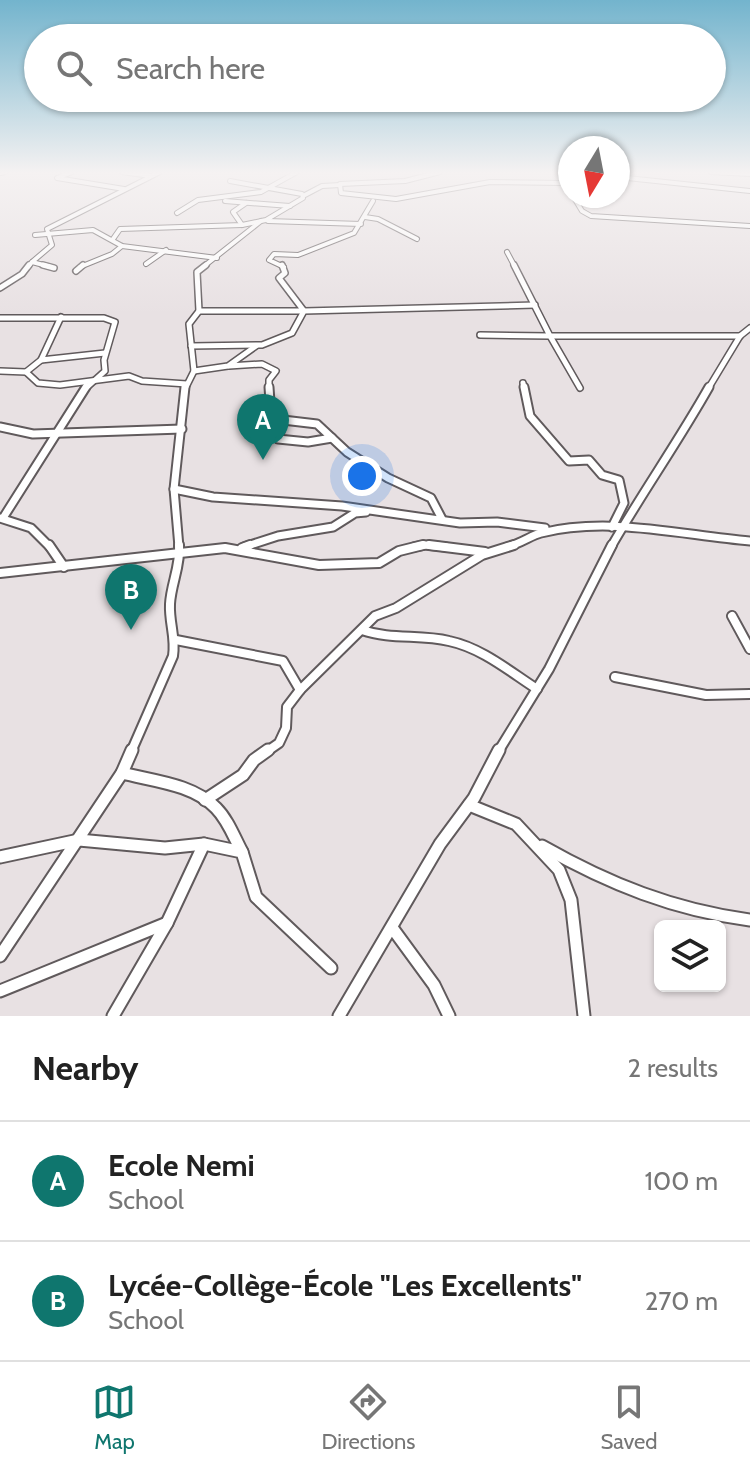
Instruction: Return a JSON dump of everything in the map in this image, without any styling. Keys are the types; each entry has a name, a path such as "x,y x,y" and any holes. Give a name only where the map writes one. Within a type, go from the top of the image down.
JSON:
{"street":[{"path":"0,288 22,274 52,245 47,229 62,219"},
{"path":"238,219 242,225"},
{"path":"0,956 122,773 173,656 176,640 170,621 170,601 180,555 174,489 187,384 194,371 189,324 199,311 197,272 267,219"},
{"path":"304,311 279,278 285,273 284,266 269,260 274,254 298,255 354,233 364,219"},
{"path":"379,219 417,239"},
{"path":"645,219 750,226"},
{"path":"113,239 120,229 137,227 156,230 264,221 361,224"},
{"path":"35,235 93,230 122,246 217,258"},
{"path":"76,271 84,263 117,252 122,246"},
{"path":"146,264 166,250"},
{"path":"507,252 580,388"},
{"path":"32,262 54,268"},
{"path":"488,305 514,307 541,316"},
{"path":"199,311 535,305"},
{"path":"191,346 256,346 292,333 304,311"},
{"path":"0,318 61,317 115,322 105,353 105,371 74,403 2,518 30,526 39,532 64,567"},
{"path":"26,372 41,360 61,317"},
{"path":"339,1016 393,929 440,844 469,805 537,689 640,497 665,464 740,336 750,328"},
{"path":"480,335 740,336"},
{"path":"194,371 216,372 242,360 256,346"},
{"path":"41,360 105,353"},
{"path":"229,366 262,364 276,371 269,380 270,402 276,406 283,420 278,439 308,442 335,438"},
{"path":"0,371 26,372 38,383 60,385 129,376 142,381 187,384"},
{"path":"523,383 530,416 569,461 589,460 602,475 619,480 624,503 612,527"},
{"path":"283,420 317,424 347,452 388,478 431,498 442,519"},
{"path":"0,427 33,434 182,429"},
{"path":"174,489 213,497 552,529 625,526 750,541"},
{"path":"239,549 278,536 333,527 355,513 376,510"},
{"path":"205,800 243,775 254,760 279,743 286,728 287,707 323,664 375,616 396,608 422,589 492,552 526,542 537,533 552,529"},
{"path":"0,573 217,549 239,549 319,565 379,563 399,551 425,545 492,552"},
{"path":"732,616 750,649"},
{"path":"362,630 391,640 452,642 479,653 537,689"},
{"path":"176,640 283,661 300,690"},
{"path":"615,677 706,695 750,694"},
{"path":"122,773 194,793 216,807 242,852 256,897 331,968"},
{"path":"469,805 516,824 559,870 571,900 584,1016"},
{"path":"0,857 79,840 165,848 204,844 242,852"},
{"path":"536,843 594,875 669,906 750,920"},
{"path":"113,1016 167,923 204,844"},
{"path":"0,991 167,923"},
{"path":"393,929 434,985 449,1016"}],"place":[{"name":"Ecole Nemi","path":"263,460"},
{"name":"Lycée-Collège-École \"Les Excellents\"","path":"131,630"}]}
